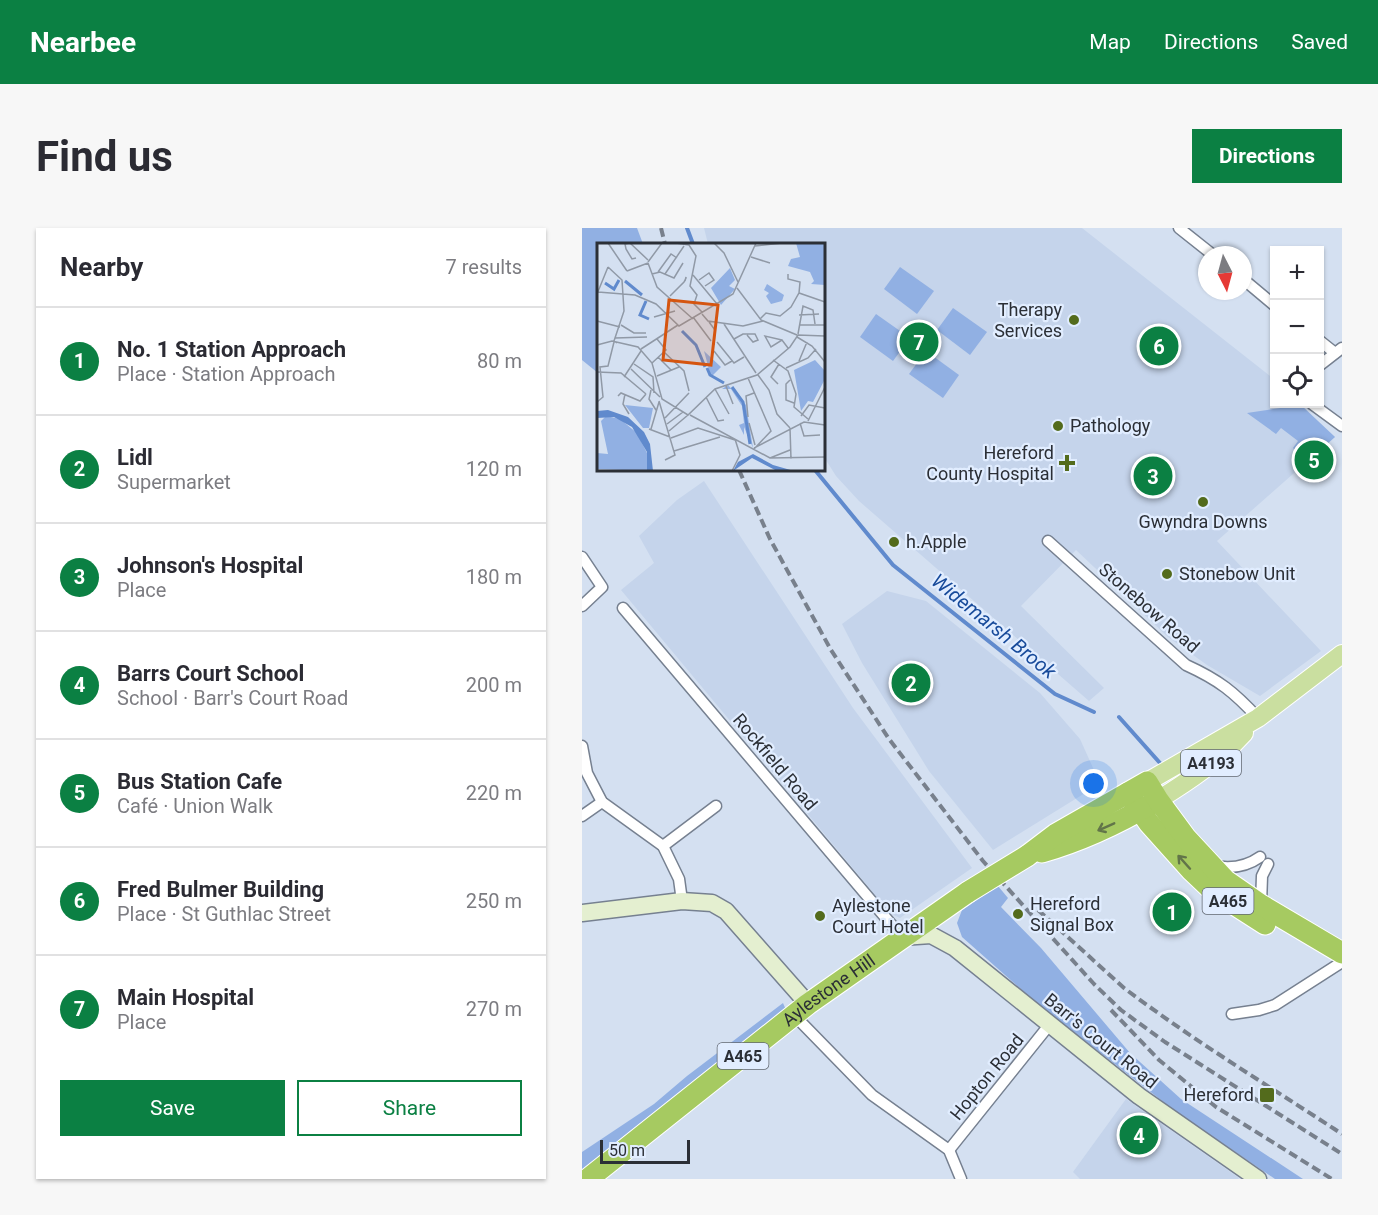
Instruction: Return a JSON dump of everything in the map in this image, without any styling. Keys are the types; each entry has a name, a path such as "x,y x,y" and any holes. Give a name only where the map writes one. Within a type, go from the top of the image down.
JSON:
{"highway":[{"name":"A465","path":"902,937 968,892 1028,856 1056,834 1134,802 1153,791 1186,838 1225,880 1341,962"},
{"name":"A465","path":"1134,802 1192,871 1212,890 1241,909 1341,962"},
{"name":"Aylestone Hill","path":"593,1177 801,1009 902,937"}],"main road":[{"name":"A4193","path":"1153,791 1258,718 1342,654"}],"street":[{"path":"1179,228 1202,246"},
{"path":"1252,286 1270,300"},
{"path":"1324,343 1339,351 1324,362"},
{"path":"1317,408 1342,426"},
{"name":"Stonebow Road","path":"1048,541 1186,665 1221,683 1236,694 1258,718"},
{"path":"582,557 602,586 582,606"},
{"name":"Rockfield Road","path":"623,608 902,937"},
{"path":"582,747 587,773 602,802 663,846 679,879 682,901"},
{"path":"582,816 602,802"},
{"path":"663,846 716,806"},
{"path":"1211,865 1227,868 1264,860 1261,905"},
{"path":"582,913 682,901 712,903 726,911 801,1009 872,1095 949,1150 962,1179"},
{"name":"Barr's Court Road","path":"937,912 955,948"},
{"name":"Barr's Court Road","path":"902,937 931,935 955,948 1138,1096 1258,1179"},
{"path":"1232,1014 1275,1005 1341,962"},
{"name":"Hopton Road","path":"949,1150 1050,1024"}],"shaded area":[{"path":"582,228 637,228 643,243 597,243 597,372 582,360"},
{"name":"Hereford County Hospital","path":"704,228 1082,228 1270,376 1270,408 1303,408 1335,437 1217,541 1321,651 1260,696 1207,665 1168,637 1076,550 1021,606 1104,688 1089,701 859,501 836,476 825,459 825,243 708,243"},
{"path":"900,267 934,291 917,314 884,289"},
{"path":"953,308 987,332 970,355 937,330"},
{"path":"876,314 910,338 893,361 860,337"},
{"path":"926,351 959,375 943,398 909,374"},
{"path":"1281,408 1304,408 1335,437 1300,468 1292,462 1299,454 1293,448 1298,441 1281,428 1276,434 1247,413"},
{"path":"704,481 853,708 972,868 900,918 891,914 621,590 654,563 639,536 677,500"},
{"path":"887,591 926,601 1040,693 1080,739 1098,785 993,850 929,771 862,663 842,624"},
{"path":"998,886 1008,898 1001,907 1041,948 1130,1053 1181,1099 1303,1179 1275,1179 1175,1111 1039,1005 962,937 957,923 962,910"},
{"path":"783,1003 786,1010 582,1171 582,1152 654,1104"},
{"path":"1126,1099 1239,1178 1080,1179 1073,1172"}],"waterway":[{"name":"Widemarsh Brook","path":"687,228 693,243"},
{"name":"Widemarsh Brook","path":"816,471 893,565 1055,694 1094,712"},
{"name":"Widemarsh Brook","path":"1119,717 1160,763"}],"railway":[{"path":"661,228 665,243"},
{"path":"739,471 770,539 831,650 889,739 983,861 1094,984 1121,1010 1165,1042 1342,1154"},
{"path":"1038,910 1124,988 1150,1008 1342,1134"},
{"path":"1111,1010 1159,1060 1216,1107 1332,1179"}],"place":[{"name":"Therapy Services","path":"1074,320"},
{"name":"Main Hospital","path":"919,342"},
{"name":"Fred Bulmer Building","path":"1159,346"},
{"name":"Pathology","path":"1058,426"},
{"name":"Bus Station Cafe","path":"1314,460"},
{"name":"Hereford County Hospital","path":"1067,463"},
{"name":"Johnson's Hospital","path":"1153,476"},
{"name":"Gwyndra Downs","path":"1203,502"},
{"name":"h.Apple","path":"894,542"},
{"name":"Stonebow Unit","path":"1167,574"},
{"name":"Lidl","path":"911,683"},
{"name":"No. 1 Station Approach","path":"1172,912"},
{"name":"Hereford Signal Box","path":"1018,914"},
{"name":"Aylestone Court Hotel","path":"820,916"},
{"name":"Hereford","path":"1267,1095"},
{"name":"Barrs Court School","path":"1139,1135"}]}
